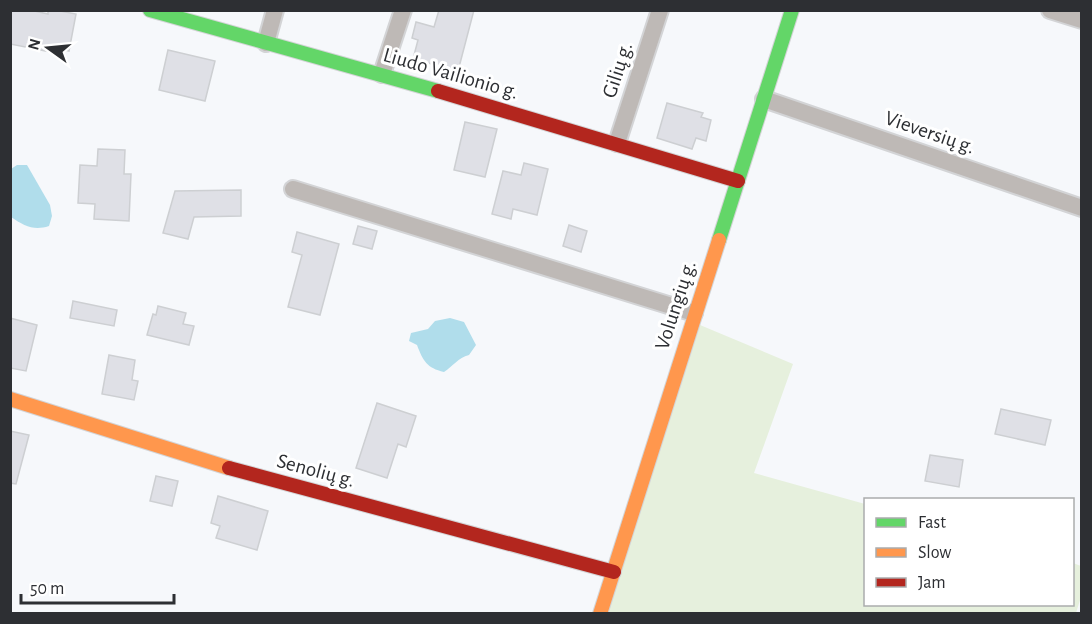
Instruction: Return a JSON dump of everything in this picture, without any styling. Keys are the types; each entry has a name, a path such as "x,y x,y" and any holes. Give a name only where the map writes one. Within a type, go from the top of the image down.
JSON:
{"street":[{"name":"Liudo Vailionio g.","path":"150,10 382,74 738,181"},
{"path":"266,43 275,10"},
{"path":"382,74 403,10"},
{"name":"Gilių g.","path":"617,144 660,10"},
{"name":"Volungių g.","path":"600,614 792,10"},
{"path":"1050,10 1082,20"},
{"name":"Vieversių g.","path":"764,99 1082,208"},
{"path":"293,189 694,314"},
{"name":"Senolių g.","path":"10,399 221,466 614,572"}],"green space":[{"path":"700,325 793,364 754,473 864,504 864,606 1074,606 1074,563 1081,566 1081,597 1076,613 607,614"}],"water":[{"path":"17,165 27,165 50,205 52,216 49,226 29,227 11,217 11,169"},
{"path":"450,318 464,322 476,345 469,355 444,372 430,366 424,360 417,345 409,341 411,333 428,329 435,321"}],"building":[{"path":"10,10 30,10 48,14 48,10 55,10 76,14 69,51 52,47 51,52 10,44"},
{"path":"439,10 474,10 458,71 413,59 418,40 412,38 416,22 434,27"},
{"path":"168,50 215,61 205,101 159,90"},
{"path":"667,103 703,113 701,117 711,120 706,141 696,138 692,149 657,138"},
{"path":"465,122 497,129 485,177 454,170"},
{"path":"98,149 125,150 124,174 131,174 129,221 94,219 95,204 78,203 80,165 97,166"},
{"path":"524,163 548,169 537,215 513,209 511,219 492,214 503,171 521,175"},
{"path":"241,190 241,216 194,217 188,239 163,233 175,191"},
{"path":"569,225 587,231 581,252 563,246"},
{"path":"358,226 377,231 372,249 353,244"},
{"path":"297,232 339,244 320,315 288,307 302,255 292,252"},
{"path":"73,301 117,310 114,326 70,318"},
{"path":"158,306 186,313 183,324 194,326 189,345 147,335 153,314 156,315"},
{"path":"10,318 37,325 26,371 10,368"},
{"path":"109,355 135,360 132,380 138,381 134,400 102,394"},
{"path":"377,403 416,416 406,447 398,444 387,478 356,468"},
{"path":"1001,409 1051,420 1045,445 995,434"},
{"path":"10,431 29,435 16,484 10,483"},
{"path":"930,455 963,460 959,487 925,481"},
{"path":"156,476 178,481 172,506 150,501"},
{"path":"218,496 268,511 257,550 216,538 220,526 211,523"}],"traffic: fast":[{"path":"150,10 438,91"},
{"path":"719,240 792,10"}],"traffic: slow":[{"path":"600,614 719,240"},
{"path":"10,399 229,468"}],"traffic: jam":[{"path":"438,91 738,181"},
{"path":"229,468 614,572"}]}
